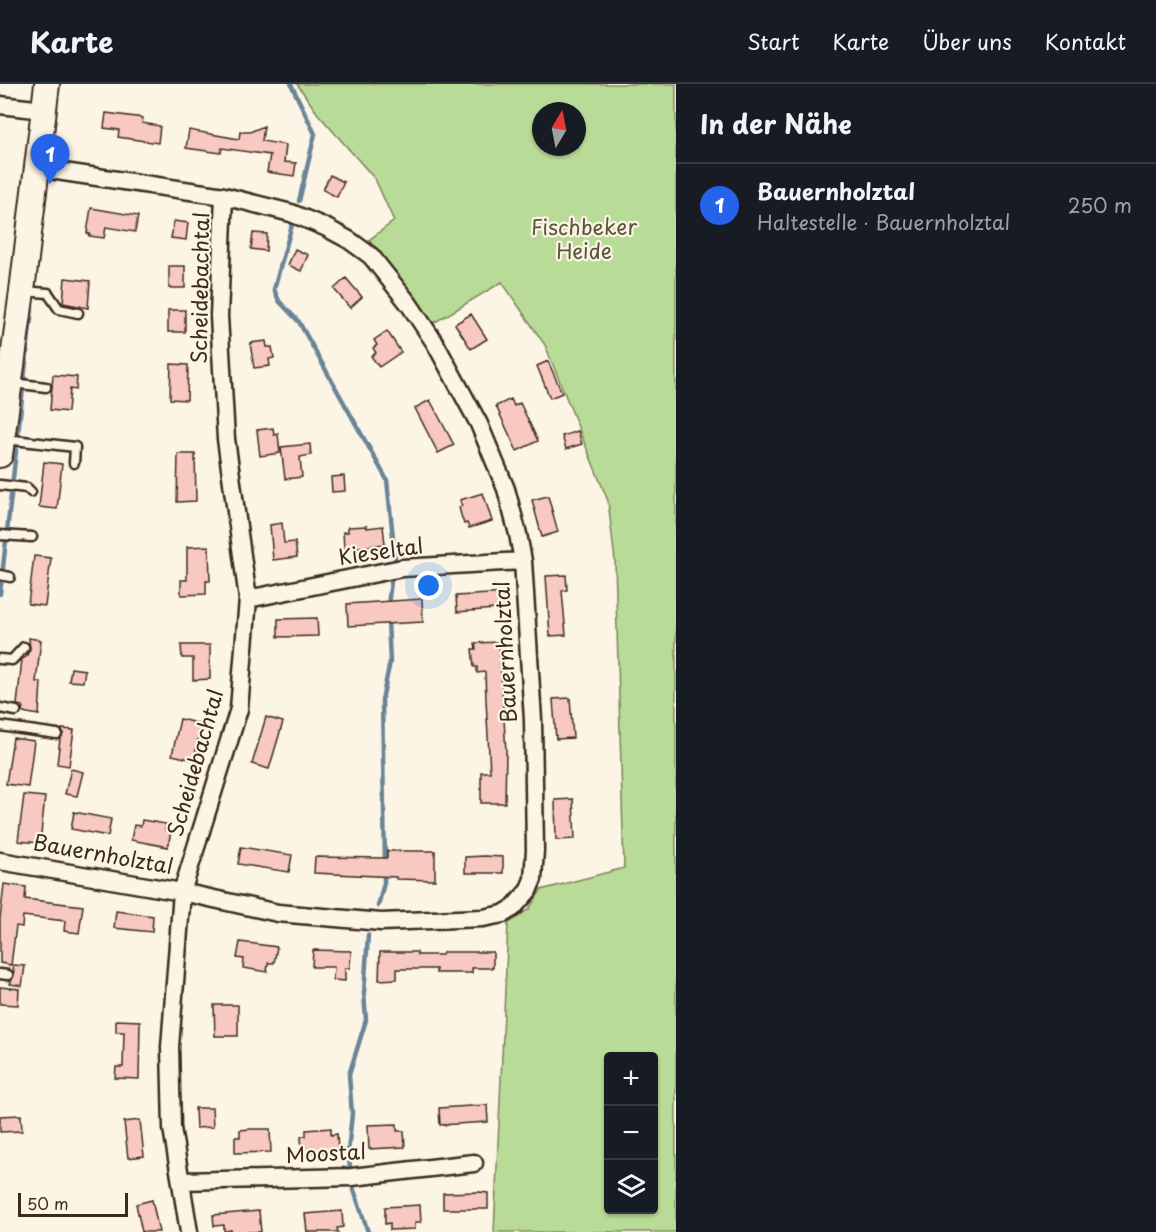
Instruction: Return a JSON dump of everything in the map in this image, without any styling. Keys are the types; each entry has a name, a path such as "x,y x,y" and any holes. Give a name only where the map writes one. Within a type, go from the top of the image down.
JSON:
{"street":[{"path":"9,444 13,380 30,292 37,168 47,84"},
{"path":"0,105 44,110"},
{"name":"Bauernholztal","path":"0,861 182,892 278,913 381,922 494,917 513,908 528,891 533,879 536,850 533,720 523,561 518,534 506,489 479,424 435,344 384,270 371,256 349,240 291,213 224,196 37,168"},
{"name":"Scheidebachtal","path":"189,1232 172,1128 170,1047 182,892 239,709 248,599 226,439 219,316 224,196"},
{"name":"Kieseltal","path":"248,599 402,568 523,561"},
{"name":"Moostal","path":"181,1181 352,1177 474,1163"}],"lane":[{"path":"30,292 48,293 59,309 78,312"},
{"path":"13,380 46,387"},
{"path":"9,444 75,447 74,463"},
{"path":"8,486 27,488 31,492"},
{"path":"5,535 32,537"},
{"path":"0,659 12,660 24,647"},
{"path":"0,708 16,711"},
{"path":"0,726 57,734"}],"green space":[{"name":"Fischbeker Heide","path":"297,84 676,84 676,1232 494,1232 508,924 529,909 541,890 624,868 615,561 608,501 545,345 502,282 432,324 369,240 394,221 375,179 318,114"}],"building":[{"path":"106,113 143,118 142,123 160,126 158,143 118,137 119,130 104,128"},
{"path":"264,126 262,141 286,145 284,162 296,163 294,176 267,172 270,155 222,148 221,153 186,148 189,130 239,139 240,132 250,132"},
{"path":"330,175 344,182 337,197 323,190"},
{"path":"91,208 138,216 135,232 106,227 104,238 89,236 90,234 87,233"},
{"path":"174,221 188,223 186,240 171,238"},
{"path":"253,233 267,234 266,251 251,249"},
{"path":"295,249 308,255 301,271 288,265"},
{"path":"169,266 185,266 185,288 169,288"},
{"path":"65,278 90,281 88,308 63,303"},
{"path":"346,278 362,297 350,308 334,289"},
{"path":"168,310 185,310 185,332 168,332"},
{"path":"471,314 487,339 471,349 455,324"},
{"path":"387,331 401,352 379,367 371,356 376,353 373,348 377,345 374,340"},
{"path":"266,341 267,347 272,347 274,358 269,359 270,366 254,368 250,343"},
{"path":"548,361 562,393 550,398 537,366"},
{"path":"171,364 188,365 187,400 170,399"},
{"path":"53,375 77,377 76,390 70,389 68,412 50,410"},
{"path":"511,399 514,406 520,403 538,441 517,451 496,406"},
{"path":"430,400 454,445 438,453 415,408"},
{"path":"273,428 274,435 278,434 280,453 260,456 257,430"},
{"path":"578,431 582,444 566,449 562,436"},
{"path":"310,444 311,455 300,457 302,477 285,479 281,447"},
{"path":"178,454 195,454 196,501 177,502"},
{"path":"44,462 62,464 57,509 39,507"},
{"path":"344,476 345,491 332,492 331,477"},
{"path":"483,493 492,521 469,528 467,523 464,524 461,515 460,500"},
{"path":"548,496 558,532 542,537 532,500"},
{"path":"282,523 284,543 295,542 297,557 273,560 270,525"},
{"path":"367,526 367,528 383,526 385,544 344,549 343,532 348,532 348,527"},
{"path":"209,546 210,581 206,581 206,594 181,595 181,580 187,580 187,547"},
{"path":"34,556 51,558 45,606 28,604"},
{"path":"566,575 567,590 562,591 566,635 550,636 546,576"},
{"path":"507,593 508,608 457,612 456,596"},
{"path":"422,599 423,622 348,626 347,604"},
{"path":"317,618 318,636 278,637 278,619"},
{"path":"29,638 41,640 36,682 41,682 39,715 22,712 23,706 17,705 22,659 26,657 30,649"},
{"path":"499,642 506,751 505,803 481,803 481,772 490,772 485,672 477,673 472,649 476,649 475,643"},
{"path":"181,645 210,645 210,679 193,680 193,658 182,658"},
{"path":"71,668 85,670 83,682 69,681"},
{"path":"570,698 573,738 556,739 553,699"},
{"path":"266,717 283,722 269,769 252,764"},
{"path":"180,719 201,724 194,760 172,755"},
{"path":"62,729 74,730 69,766 57,764"},
{"path":"13,738 34,741 28,787 6,784"},
{"path":"71,769 83,772 77,796 65,794"},
{"path":"24,795 45,797 40,843 18,841"},
{"path":"573,799 575,839 556,840 555,800"},
{"path":"74,812 111,819 108,836 71,829"},
{"path":"142,820 166,824 165,830 171,831 168,847 131,840 134,825 141,826"},
{"path":"241,847 292,855 289,872 238,864"},
{"path":"387,851 435,851 435,880 314,873 315,857 387,858"},
{"path":"465,857 503,857 503,873 465,873"},
{"path":"4,884 26,887 25,899 83,906 79,933 64,931 65,921 23,916 22,927 16,926 11,965 0,963 0,919"},
{"path":"116,911 153,916 152,932 114,928"},
{"path":"240,942 277,947 274,963 268,963 267,972 243,968 244,959 237,958"},
{"path":"313,950 351,951 350,968 345,968 345,981 333,980 334,967 312,967"},
{"path":"380,952 442,955 443,952 493,952 493,968 472,968 472,973 436,973 436,969 397,969 397,979 379,980"},
{"path":"13,965 25,966 22,986 10,984 14,975"},
{"path":"0,987 19,989 18,1005 0,1004"},
{"path":"214,1005 238,1005 238,1036 215,1036"},
{"path":"116,1020 140,1021 139,1079 115,1078 116,1067 123,1067 124,1032 116,1032"},
{"path":"487,1105 488,1122 440,1125 439,1108"},
{"path":"195,1108 212,1108 213,1127 196,1128"},
{"path":"21,1115 22,1131 0,1132 0,1116"},
{"path":"140,1120 144,1156 128,1158 124,1122"},
{"path":"397,1124 397,1131 404,1131 405,1147 369,1149 368,1125"},
{"path":"331,1128 331,1135 337,1134 338,1151 302,1153 301,1136 306,1136 306,1130"},
{"path":"270,1129 271,1152 235,1153 235,1137 240,1137 240,1130"},
{"path":"443,1193 488,1193 488,1209 443,1209"},
{"path":"152,1200 159,1232 142,1232 136,1204"},
{"path":"420,1205 421,1222 415,1222 415,1229 390,1230 390,1223 385,1224 385,1207"},
{"path":"259,1211 261,1232 231,1232 231,1230 224,1231 224,1225 214,1226 213,1215"},
{"path":"342,1211 343,1227 337,1228 338,1232 307,1232 305,1214"}],"waterway":[{"path":"291,84 315,134 299,201"},
{"path":"292,225 274,289 279,301 299,322 387,480 395,557"},
{"path":"0,594 32,308"},
{"path":"388,605 391,582"},
{"path":"385,862 382,700 390,662 388,620"},
{"path":"378,906 384,883 384,871"},
{"path":"351,1174 348,1152 352,1114 349,1075 366,1020 364,993 368,935"},
{"path":"351,1181 368,1232"}],"place":[{"name":"Bauernholztal","path":"50,184"}]}
